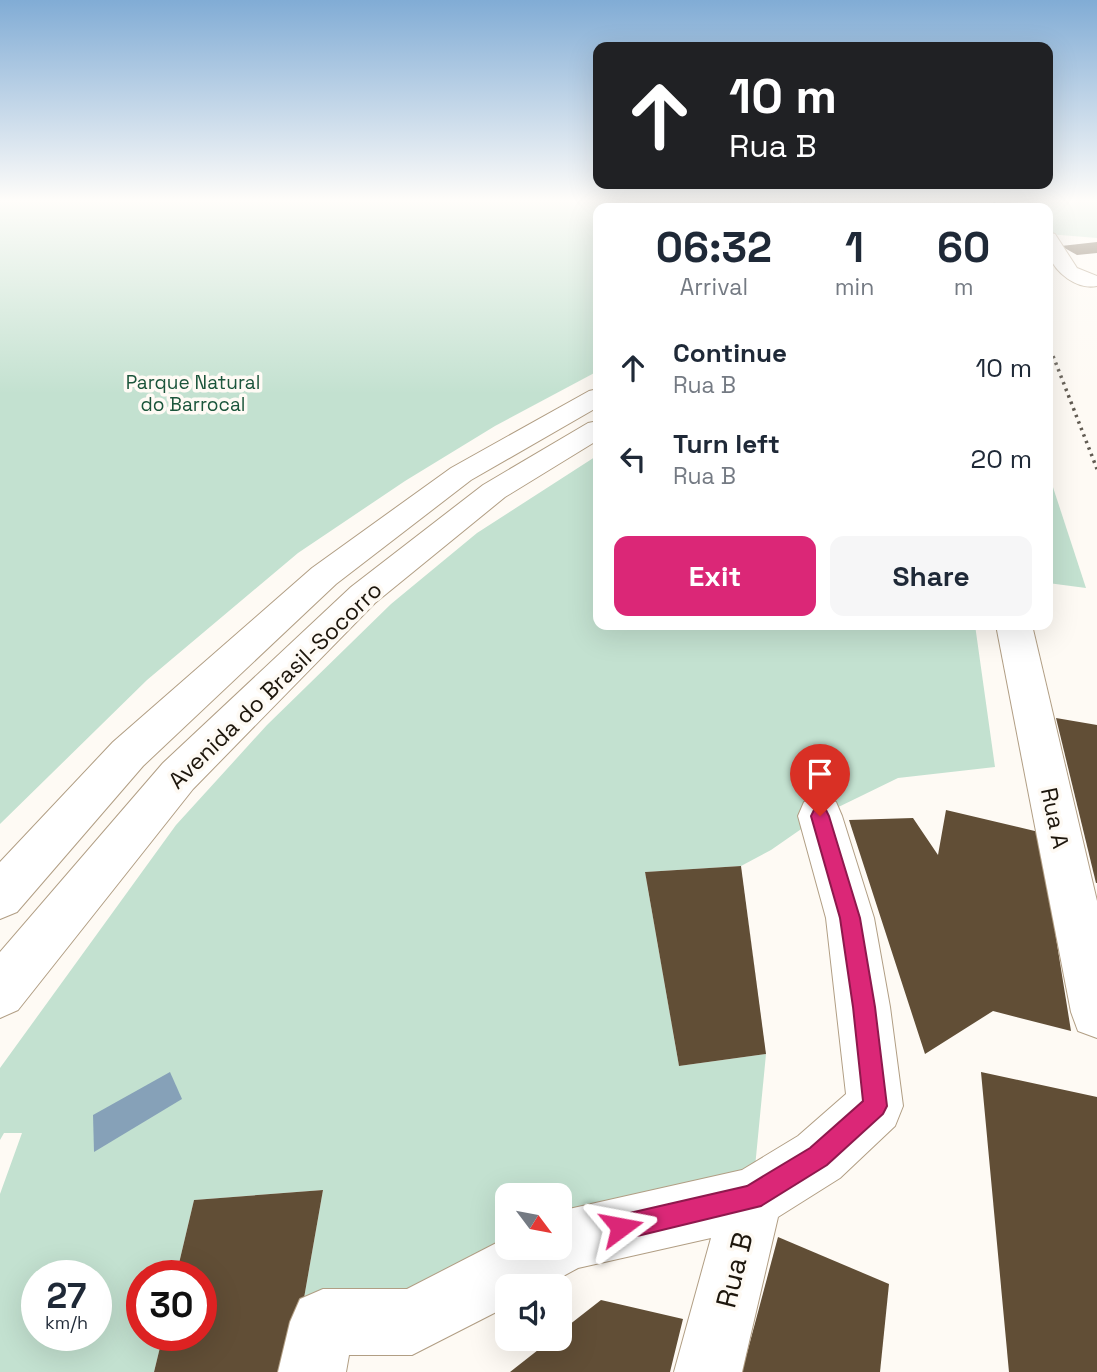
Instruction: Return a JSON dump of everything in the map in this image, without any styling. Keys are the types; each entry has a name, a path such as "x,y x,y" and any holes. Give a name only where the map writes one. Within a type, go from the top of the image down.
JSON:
{"main road":[{"path":"1066,266 1070,272 1095,288"},
{"name":"Avenida do Brasil-Socorro","path":"0,896 128,754 324,576 461,474 593,400"},
{"name":"Avenida do Brasil-Socorro","path":"0,992 178,776 363,595 494,491 593,432"},
{"name":"Rua A","path":"1015,630 1097,1012"},
{"path":"572,1239 752,1198 819,1157 875,1106 864,1007 850,918 820,816"},
{"name":"Rua B","path":"708,1372 752,1198"},
{"path":"318,1347 412,1322 529,1260"}],"green space":[{"name":"Parque Natural do Barrocal","path":"0,266 593,266 593,374 495,426 405,481 298,553 147,680 0,824"},
{"path":"593,458 593,630 976,630 995,767 898,778 820,816 771,850 741,866 645,872 679,1066 766,1054 752,1198 572,1240 572,1183 495,1183 495,1260 523,1260 380,1323 301,1315 323,1190 194,1200 180,1260 126,1260 126,1351 159,1351 154,1372 0,1372 0,1194 22,1133 4,1133 0,1140 0,1068 176,825 267,725 391,604 477,533"},
{"path":"1053,487 1086,588 1053,584"}],"water":[{"path":"170,1072 182,1099 94,1152 93,1115"}],"building":[{"path":"1056,718 1097,725 1097,883 1096,883"},
{"path":"946,810 1039,832 1071,1031 993,1011 925,1054 849,820 913,818 938,855"},
{"path":"741,866 766,1054 679,1066 645,872"},
{"path":"981,1072 1097,1097 1097,1372 1009,1372"},
{"path":"323,1190 291,1372 154,1372 159,1351 217,1351 217,1260 180,1260 194,1200"},
{"path":"778,1237 889,1284 880,1372 742,1372"},
{"path":"601,1300 683,1319 670,1372 510,1372 537,1351 572,1351 572,1323"}],"railway":[{"path":"1053,356 1097,469"}],"route":[{"path":"621,1227 752,1198 819,1157 875,1106 864,1007 850,918 820,816"}]}
